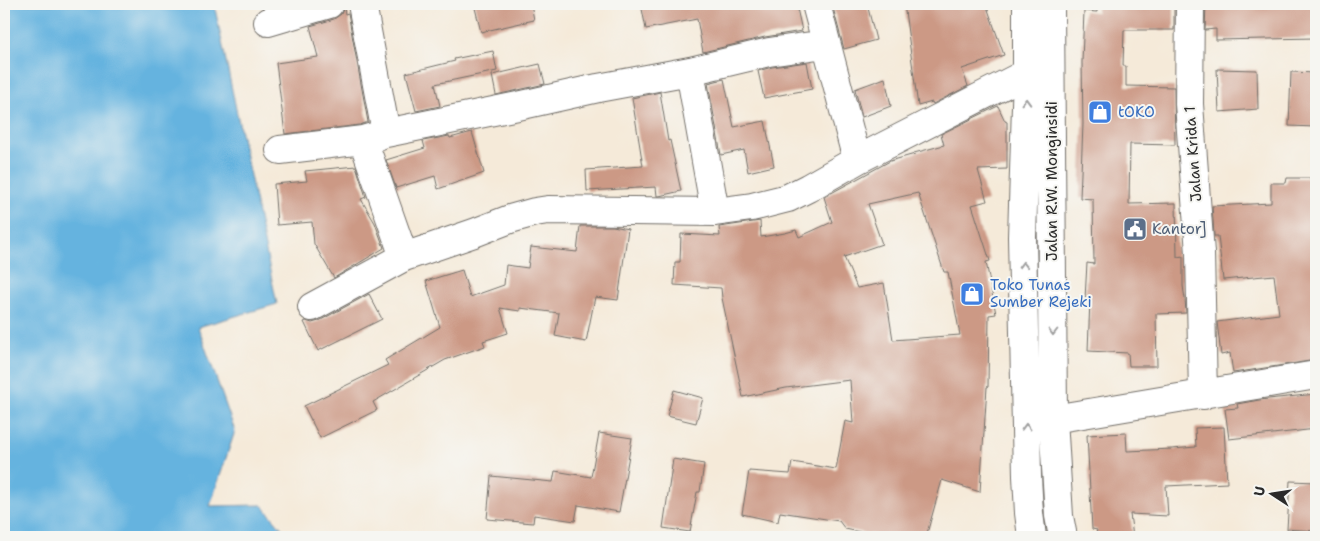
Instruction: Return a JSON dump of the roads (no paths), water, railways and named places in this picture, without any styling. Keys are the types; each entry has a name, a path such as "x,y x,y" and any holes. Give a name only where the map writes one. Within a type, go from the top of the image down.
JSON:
{"main road":[{"path":"268,22 329,4"},
{"path":"362,4 375,136 404,257"},
{"path":"816,4 857,160"},
{"name":"Jalan R.W. Monginsidi","path":"1027,4 1022,237 1031,525"},
{"name":"Jalan R.W. Monginsidi","path":"1050,4 1053,419 1061,527"},
{"name":"Jalan Krida 1","path":"1190,4 1189,104 1200,254 1203,395"},
{"path":"280,150 375,136 598,88 690,71 769,52 826,44"},
{"path":"690,71 715,212"},
{"path":"312,307 404,257 510,219 536,212 548,210 715,212 752,207 788,198 857,160 1027,73"},
{"path":"1053,419 1316,375"}],"water":[{"path":"4,4 214,4 277,304 198,327 235,431 210,506 262,505 289,537 4,537"}],"place":[{"name":"tOKO","path":"1100,112"},
{"name":"Kantor]","path":"1135,229"},
{"name":"Toko Tunas Sumber Rejeki","path":"972,294"}]}
